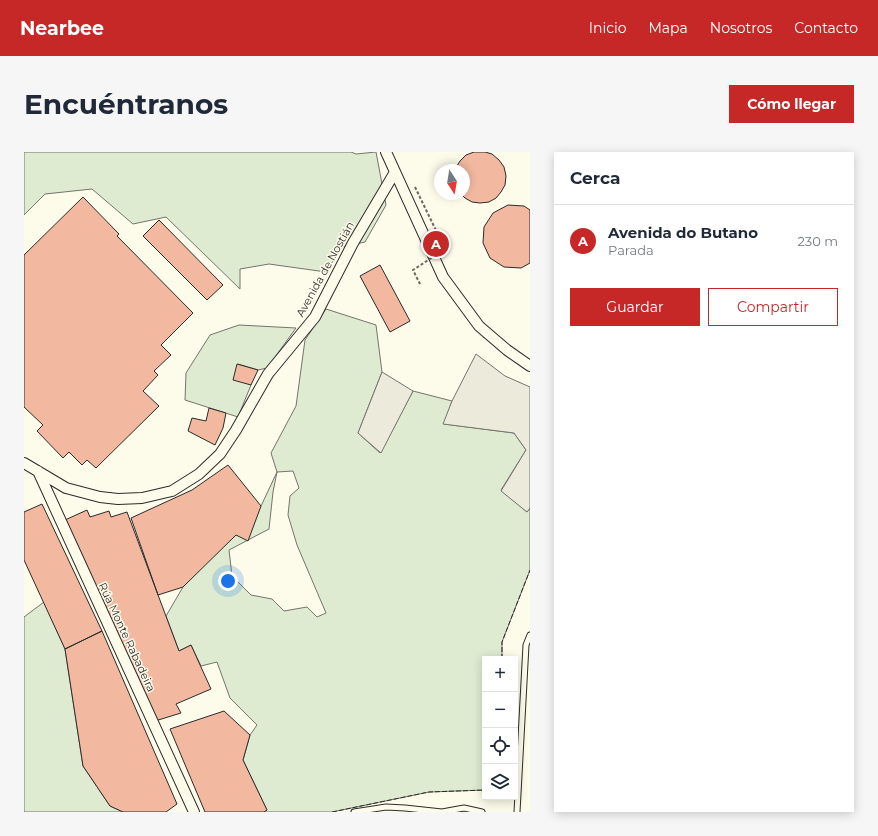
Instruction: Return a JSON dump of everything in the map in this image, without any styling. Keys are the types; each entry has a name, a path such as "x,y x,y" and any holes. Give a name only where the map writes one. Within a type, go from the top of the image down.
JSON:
{"street":[{"path":"386,152 420,229 444,278 479,326 507,350 530,366"},
{"name":"Avenida de Nostián","path":"24,463 66,488 100,497 118,499 142,498 172,490 199,474 220,454 236,430 268,374 315,317 354,243 395,172"},
{"name":"Rúa Monte Rabadeira","path":"38,471 194,812"}],"lane":[{"path":"518,812 526,645 530,635"},
{"path":"354,812 386,807 442,812 464,808 482,812"}],"path":[{"path":"415,187 445,249 413,270 421,286"}],"green space":[{"path":"24,152 351,152 356,154 376,152 386,205 365,242 342,247 326,272 269,264 240,269 240,289 166,217 133,224 92,189 45,194 24,215"},
{"path":"326,309 376,325 382,372 358,433 380,453 413,391 452,401 444,424 514,433 526,450 501,490 527,512 530,508 530,570 502,642 502,656 482,656 482,790 429,792 332,812 264,812 267,810 243,760 250,735 257,725 230,698 217,662 201,666 191,645 179,651 166,616 183,587 261,506 277,472 271,453 296,406 305,340","holes":["293,471 299,488 290,496 288,515 297,545 326,613 317,617 307,607 284,611 272,599 251,595 232,576 229,550 269,529 277,472"]},
{"path":"239,325 296,328 267,368 258,370 238,364 251,385 238,417 185,400 186,373 210,335"},
{"path":"44,602 65,649 83,766 110,806 123,812 24,812 24,617"}],"shaded area":[{"path":"476,354 505,376 530,387 530,508 527,512 501,491 526,450 514,433 443,424 452,401"},
{"path":"382,372 413,391 381,453 358,433"}],"building":[{"path":"474,152 485,152 492,154 504,167 506,176 505,185 496,198 489,202 480,203 468,200 470,200 470,164 458,164 466,155"},
{"path":"83,197 119,234 117,236 193,313 161,345 171,355 154,371 158,375 143,391 159,406 96,468 87,460 82,465 69,452 63,458 37,431 43,425 24,407 24,255"},
{"path":"508,205 524,206 530,210 530,263 521,268 504,267 490,258 483,243 484,227 493,213"},
{"path":"159,220 223,285 207,300 143,236"},
{"path":"380,265 410,321 390,332 360,276"},
{"path":"237,364 258,370 251,385 233,380"},
{"path":"209,408 226,413 223,428 215,445 188,431 192,418 206,421"},
{"path":"228,465 261,506 248,541 236,535 183,587 158,595 131,518 192,490"},
{"path":"42,504 102,631 65,649 24,560 24,512"},
{"path":"87,510 90,517 109,511 111,517 127,512 179,651 191,645 211,689 176,704 181,713 155,721 65,520"},
{"path":"102,631 177,804 166,812 123,812 110,806 83,766 65,649"},
{"path":"224,711 250,735 243,760 267,810 264,812 205,812 170,729"}],"fence":[{"path":"502,656 502,642 530,570"},
{"path":"332,812 429,792 482,790"}],"place":[{"name":"Avenida do Butano","path":"436,244"}]}
